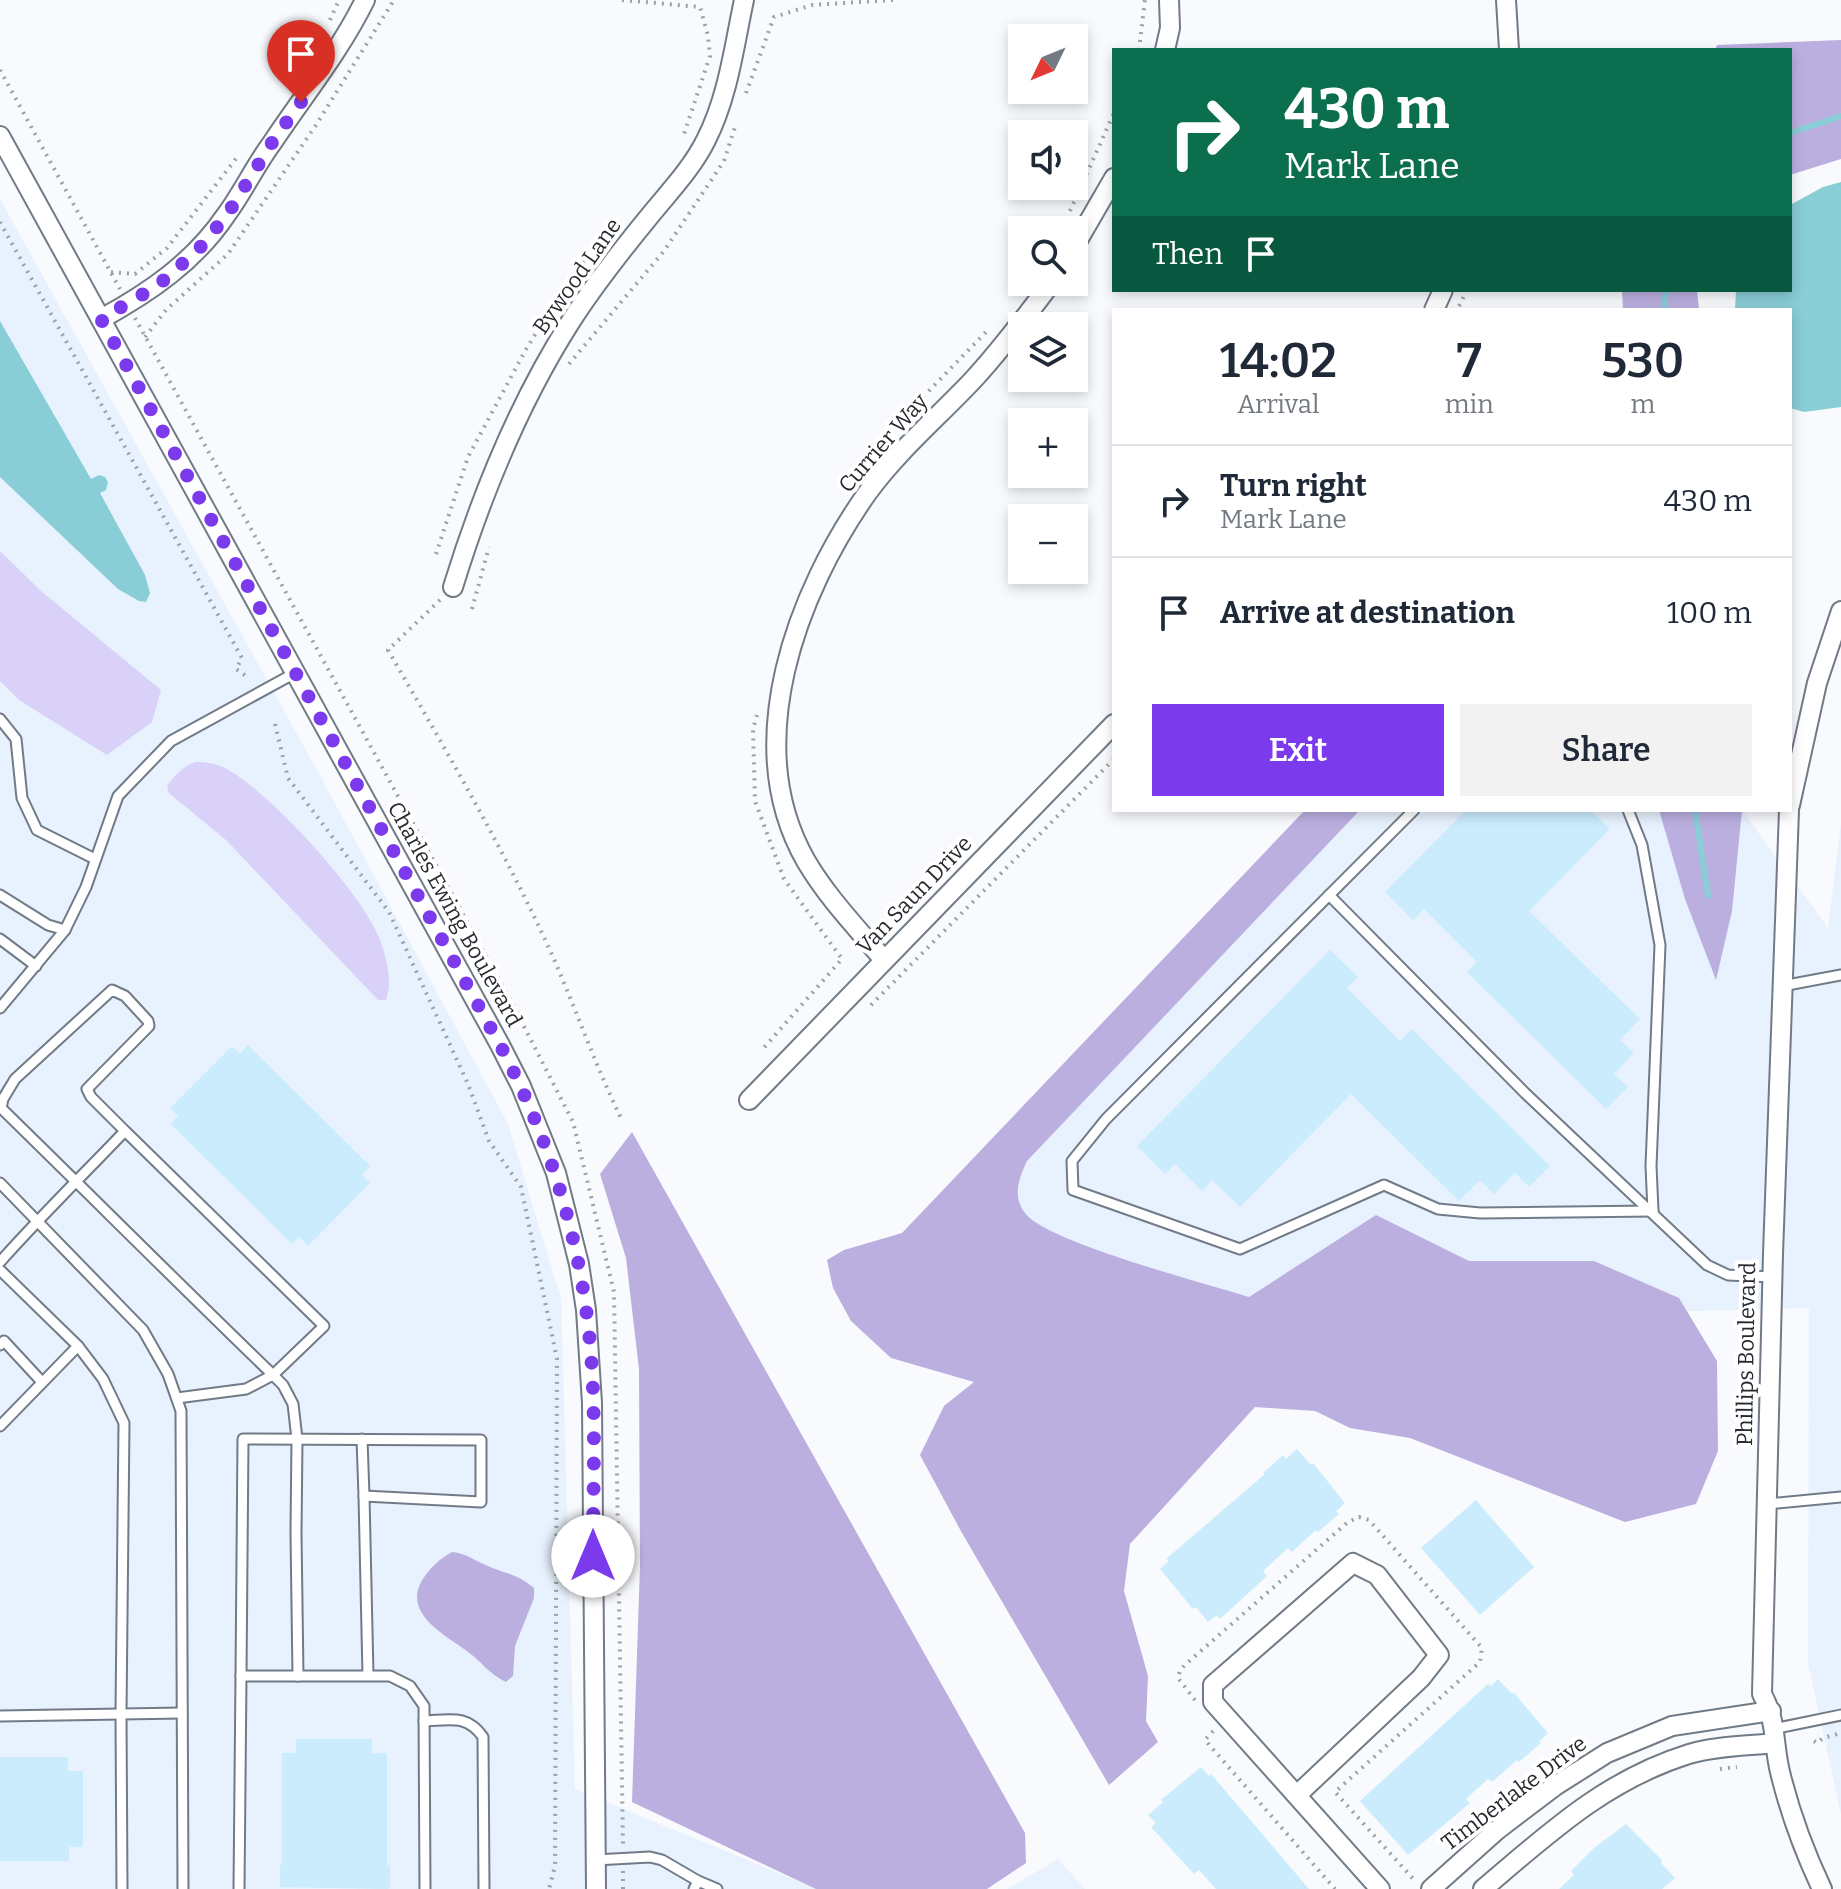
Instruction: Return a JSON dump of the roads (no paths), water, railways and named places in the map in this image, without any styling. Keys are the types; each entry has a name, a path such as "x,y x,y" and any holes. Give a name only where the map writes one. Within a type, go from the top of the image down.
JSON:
{"street":[{"path":"101,319 178,269 213,233 351,29 365,0"},
{"name":"Bywood Lane","path":"453,587 477,509 508,434 538,376 571,320 609,267 684,176 705,142 726,87 744,0"},
{"path":"1165,48 1170,28 1169,0"},
{"path":"1506,0 1509,48"},
{"name":"Charles Ewing Boulevard","path":"0,136 521,1086 545,1144 569,1218 579,1264 591,1356 596,1889"},
{"path":"1088,223 1112,181"},
{"name":"Currier Way","path":"884,960 822,887 789,824 776,755 778,717 786,670 800,622 819,575 842,531 902,451 972,381 1041,296"},
{"name":"Phillips Boulevard","path":"1792,799 1817,683 1841,611"},
{"name":"Van Saun Drive","path":"749,1100 1112,726"},
{"name":"Phillips Boulevard","path":"1790,812 1762,1694 1773,1727 1788,1805 1804,1852 1822,1889"},
{"path":"1297,1795 1421,1678 1439,1655 1377,1575 1353,1563 1213,1685 1213,1702 1380,1889"},
{"name":"Timberlake Drive","path":"1431,1889 1497,1830 1555,1786 1607,1753 1672,1726 1773,1727"},
{"path":"1483,1889 1573,1812 1626,1779 1691,1753 1773,1727"}],"lane":[{"path":"0,1008 65,930 86,887 118,796 171,741 295,673"},
{"path":"0,719 16,739 22,798 37,830 95,859"},
{"path":"1412,812 1106,1119 1072,1161 1073,1190 1240,1249 1384,1185 1438,1209 1480,1213 1653,1211"},
{"path":"1629,812 1642,845 1660,945 1651,1166 1653,1211"},
{"path":"0,895 48,925 65,930"},
{"path":"1329,895 1525,1093 1707,1265 1728,1275 1773,1277"},
{"path":"0,939 36,966"},
{"path":"1782,986 1841,975"},
{"path":"177,1398 246,1389 273,1375 324,1326 91,1097 87,1089 149,1026 125,996 112,990 15,1079 1,1108 76,1181 273,1375 283,1385 293,1404 297,1439 298,1676"},
{"path":"0,1262 125,1131"},
{"path":"0,1183 143,1330 168,1374 181,1411 183,1889"},
{"path":"0,1270 78,1346 103,1379 124,1423 122,1889"},
{"path":"0,1345 4,1341 42,1382"},
{"path":"0,1426 78,1346"},
{"path":"239,1889 243,1439 481,1440 481,1502 364,1496"},
{"path":"362,1439 368,1675"},
{"path":"1767,1504 1841,1497"},
{"path":"241,1676 390,1676 410,1686 424,1706 425,1889"},
{"path":"0,1716 182,1713"},
{"path":"1773,1727 1841,1715"},
{"path":"424,1721 467,1721 475,1725 483,1737 484,1889"},
{"path":"595,1860 650,1857 662,1860 696,1885 717,1889"}],"water":[{"path":"1841,182 1841,407 1804,412 1792,409 1792,308 1735,308 1736,292 1792,292 1792,204 1823,187"},
{"path":"0,321 91,479 99,475 108,482 106,490 100,493 145,575 150,593 146,602 118,589 0,477"}],"waterway":[{"path":"1792,132 1841,116"},
{"path":"1664,308 1666,292"},
{"path":"1695,812 1708,896"}]}
